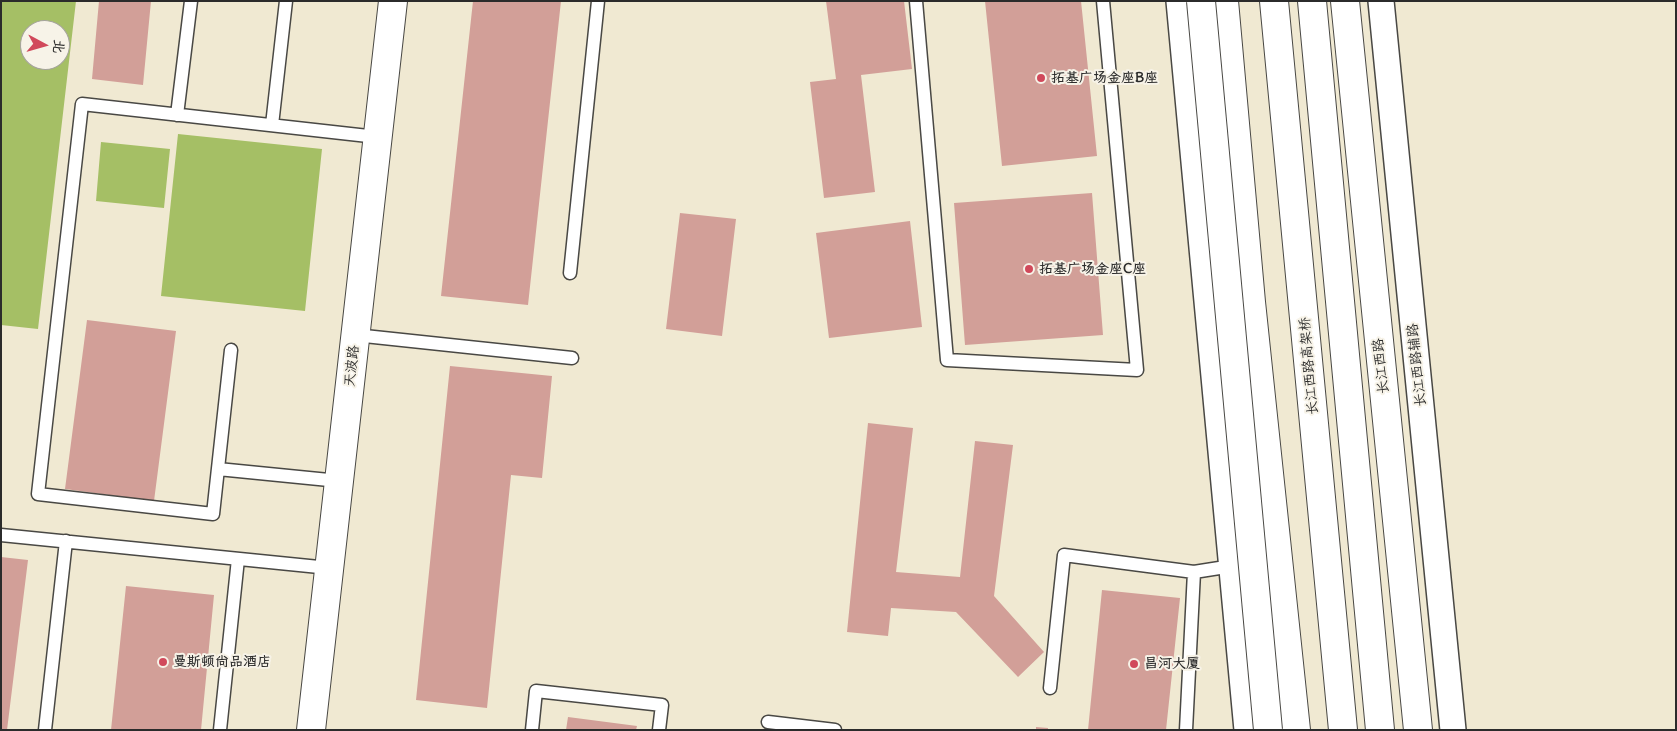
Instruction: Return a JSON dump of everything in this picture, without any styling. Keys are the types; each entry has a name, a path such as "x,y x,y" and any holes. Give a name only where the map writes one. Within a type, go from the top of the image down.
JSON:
{"main road":[{"name":"天波路","path":"311,730 393,1"},
{"path":"1201,1 1268,730"},
{"path":"1224,1 1251,302 1296,730"},
{"name":"长江西路高架桥","path":"1274,1 1343,730"},
{"path":"1312,1 1380,730"},
{"name":"长江西路","path":"1345,1 1418,730"},
{"path":"1362,1 1434,730"}],"street":[{"path":"1179,1 1247,730"},
{"name":"长江西路辅路","path":"1381,1 1453,730"}],"lane":[{"path":"177,115 191,1"},
{"path":"272,125 286,1"},
{"path":"570,273 598,1"},
{"path":"916,1 947,360 1137,370 1103,1"},
{"path":"231,350 213,514 38,494 82,104 378,137"},
{"path":"355,335 572,358"},
{"path":"218,469 339,480"},
{"path":"1,535 329,568"},
{"path":"45,730 66,541"},
{"path":"1050,688 1064,555 1194,572 1232,566"},
{"path":"220,730 238,559"},
{"path":"1186,730 1194,572"},
{"path":"532,730 536,691 662,705 659,730"},
{"path":"768,722 836,730"}],"green space":[{"path":"1,1 76,1 70,53 70,20 20,20 20,70 68,70 38,329 1,325"},
{"path":"178,134 322,149 305,311 161,296"},
{"path":"101,142 170,149 164,208 96,201"}],"building":[{"path":"99,1 151,1 143,85 92,79"},
{"path":"473,1 561,1 528,305 441,296"},
{"path":"826,1 904,1 912,69 861,75 875,192 824,198 810,82 836,79"},
{"name":"拓基广场金座B座","path":"985,1 1081,1 1097,156 1002,166"},
{"name":"拓基广场金座C座","path":"1092,193 1103,335 965,345 954,203"},
{"path":"680,213 736,219 722,336 666,329"},
{"path":"910,221 922,327 829,338 816,233"},
{"path":"87,320 176,331 154,501 65,489"},
{"path":"450,366 552,376 542,478 511,475 487,708 416,700"},
{"path":"868,423 913,428 896,572 960,577 975,441 1013,445 994,596 1044,652 1018,677 956,612 891,608 888,636 847,632"},
{"path":"1,557 28,560 7,730 1,730"},
{"name":"曼斯顿尚品酒店","path":"126,586 214,595 201,730 111,730"},
{"name":"昌河大厦","path":"1102,590 1180,598 1166,730 1088,730"},
{"path":"568,717 637,726 636,730 566,730"},
{"path":"1036,727 1048,728 1048,730 1036,730"}],"place":[{"name":"拓基广场金座B座","path":"1041,78"},
{"name":"拓基广场金座C座","path":"1029,269"},
{"name":"曼斯顿尚品酒店","path":"163,662"},
{"name":"昌河大厦","path":"1134,664"}]}
